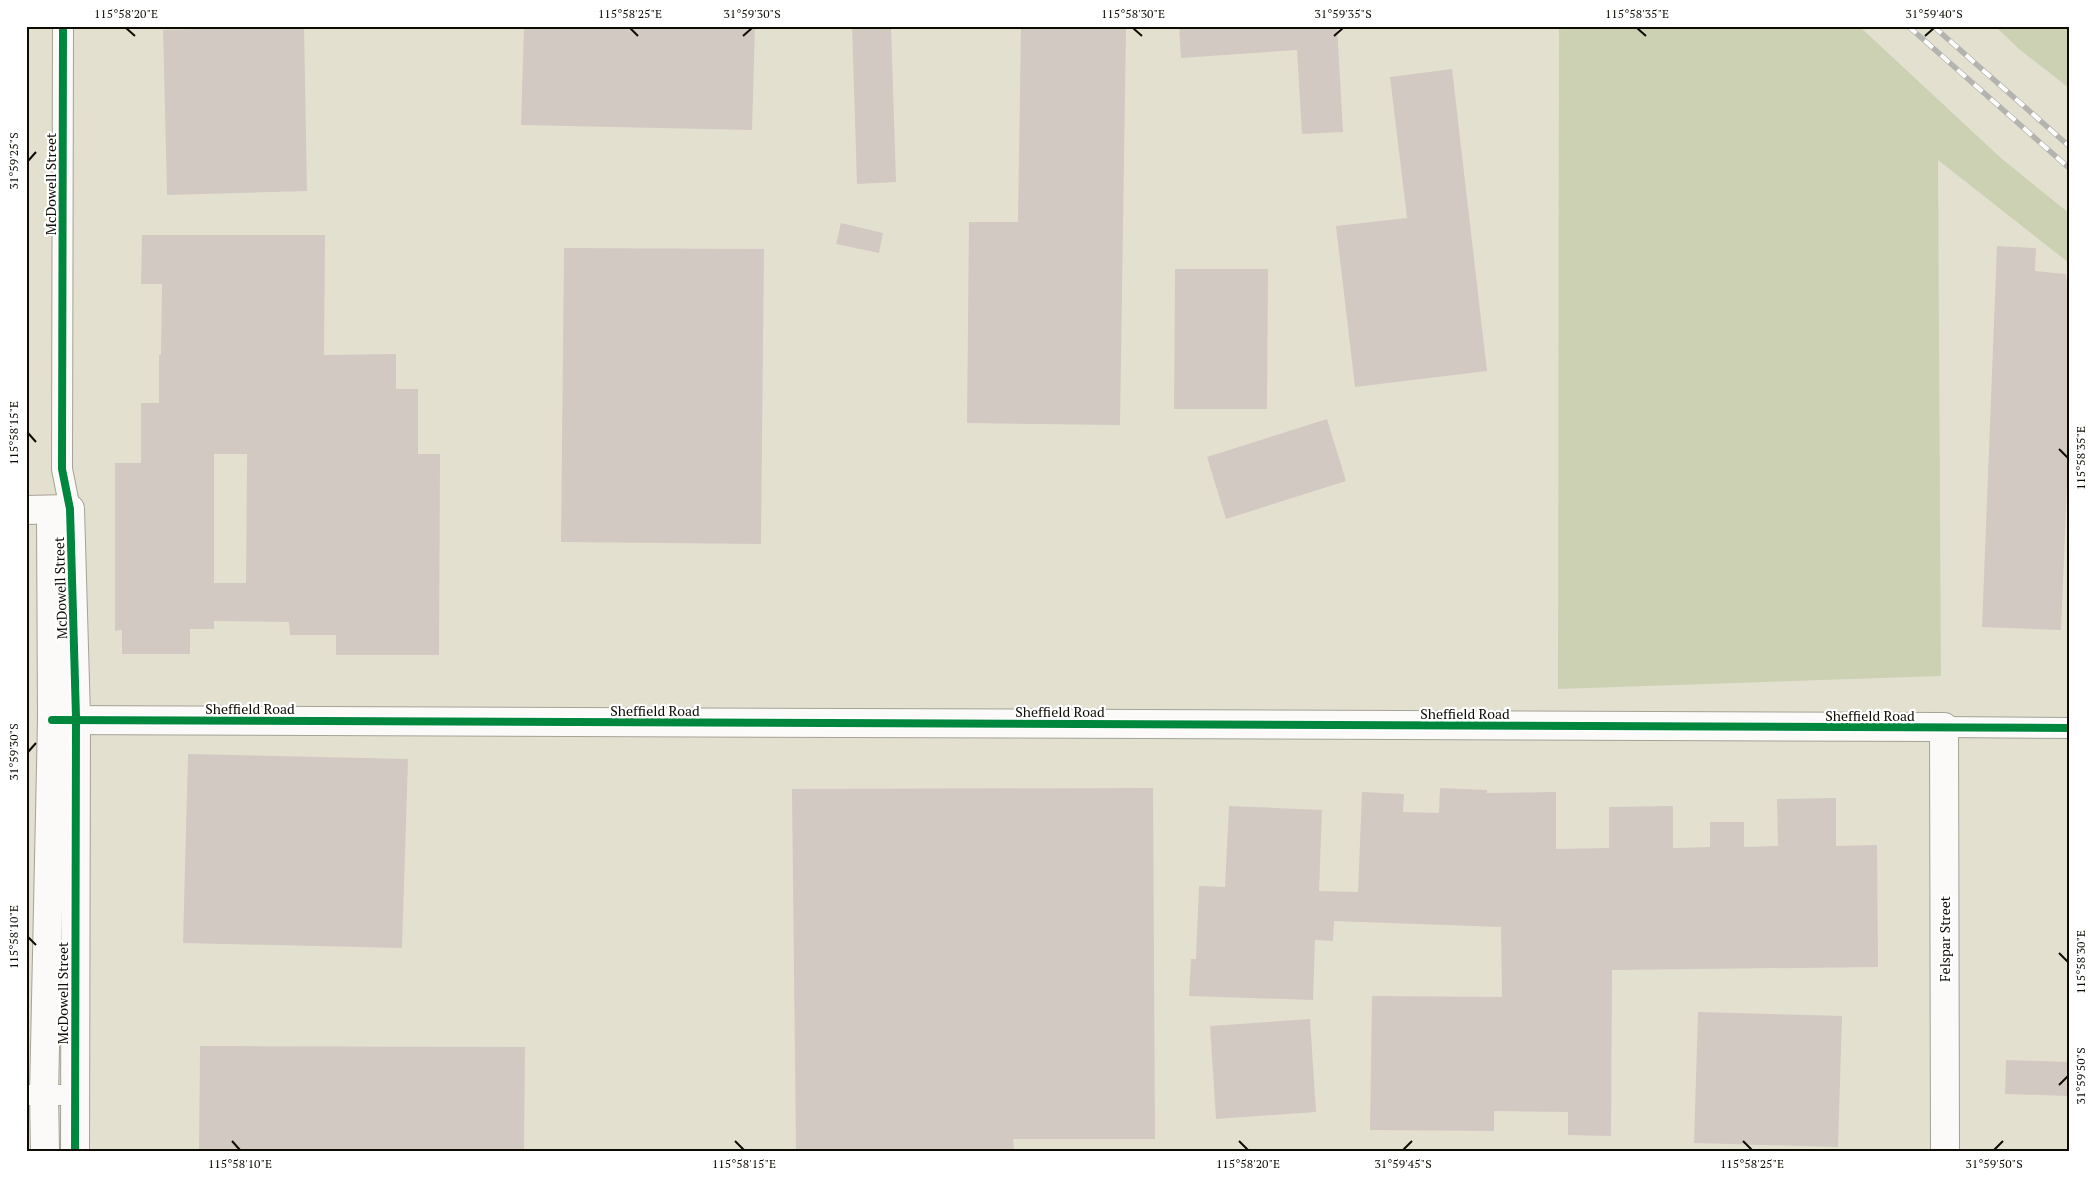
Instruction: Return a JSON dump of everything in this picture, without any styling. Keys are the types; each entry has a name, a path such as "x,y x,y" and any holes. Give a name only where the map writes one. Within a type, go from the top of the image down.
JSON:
{"street":[{"name":"McDowell Street","path":"63,26 62,469 49,510 64,720 75,1151"},
{"name":"McDowell Street","path":"45,1151 35,1095 64,720"},
{"name":"Sheffield Road","path":"64,720 2069,728"},
{"name":"Felspar Street","path":"1944,728 1945,1151"},
{"path":"35,1095 75,1095"}],"green space":[{"path":"1559,26 1859,26 2002,159 2069,213 2069,263 1938,160 1941,676 1558,689"},
{"path":"1995,26 2069,26 2069,88 2019,49"}],"building":[{"path":"304,26 307,191 167,195 163,30"},
{"path":"524,26 755,26 752,130 521,125"},
{"path":"852,26 891,26 896,182 857,184"},
{"path":"1021,26 1126,26 1120,425 967,423 969,222 1018,222"},
{"path":"1179,26 1337,26 1343,132 1302,134 1297,50 1181,58"},
{"path":"1452,69 1487,371 1355,387 1336,226 1407,218 1390,77"},
{"path":"841,223 883,233 879,253 836,244"},
{"path":"142,235 325,235 324,355 396,354 396,389 418,389 418,454 440,454 439,655 336,655 336,635 290,635 289,622 214,621 214,629 190,629 190,654 122,654 122,630 115,631 115,463 141,463 141,403 159,403 162,284 141,284","holes":["214,454 247,454 246,583 214,583"]},
{"path":"1997,246 2036,248 2035,271 2066,274 2069,302 2069,439 2061,630 1982,627"},
{"path":"564,248 764,249 761,544 561,542"},
{"path":"1175,269 1268,269 1267,409 1174,409"},
{"path":"1327,419 1346,481 1226,519 1207,457"},
{"path":"188,754 408,759 402,948 183,943"},
{"path":"1153,788 1155,1139 1013,1139 1014,1151 796,1151 792,789"},
{"path":"1440,788 1487,790 1487,793 1556,792 1556,849 1609,848 1609,807 1673,806 1673,848 1710,847 1710,822 1744,822 1744,847 1778,846 1777,799 1836,798 1836,846 1877,845 1878,967 1612,970 1611,1136 1568,1135 1568,1112 1494,1111 1494,1131 1370,1130 1372,996 1502,997 1501,927 1334,921 1333,941 1315,940 1313,1000 1189,996 1191,959 1196,959 1199,886 1225,887 1229,806 1322,810 1319,891 1358,892 1362,792 1404,794 1403,812 1439,813"},
{"path":"1698,1012 1842,1016 1838,1147 1694,1143"},
{"path":"1310,1019 1316,1112 1216,1119 1210,1026"},
{"path":"200,1046 525,1047 524,1151 199,1151"},
{"path":"2006,1060 2069,1062 2069,1096 2005,1094"}],"railway":[{"path":"1908,26 2069,168"},
{"path":"1933,26 2069,146"}],"cycle path":[{"path":"63,26 62,469 70,509 76,717 75,1151"},
{"path":"52,720 2069,728"}]}
